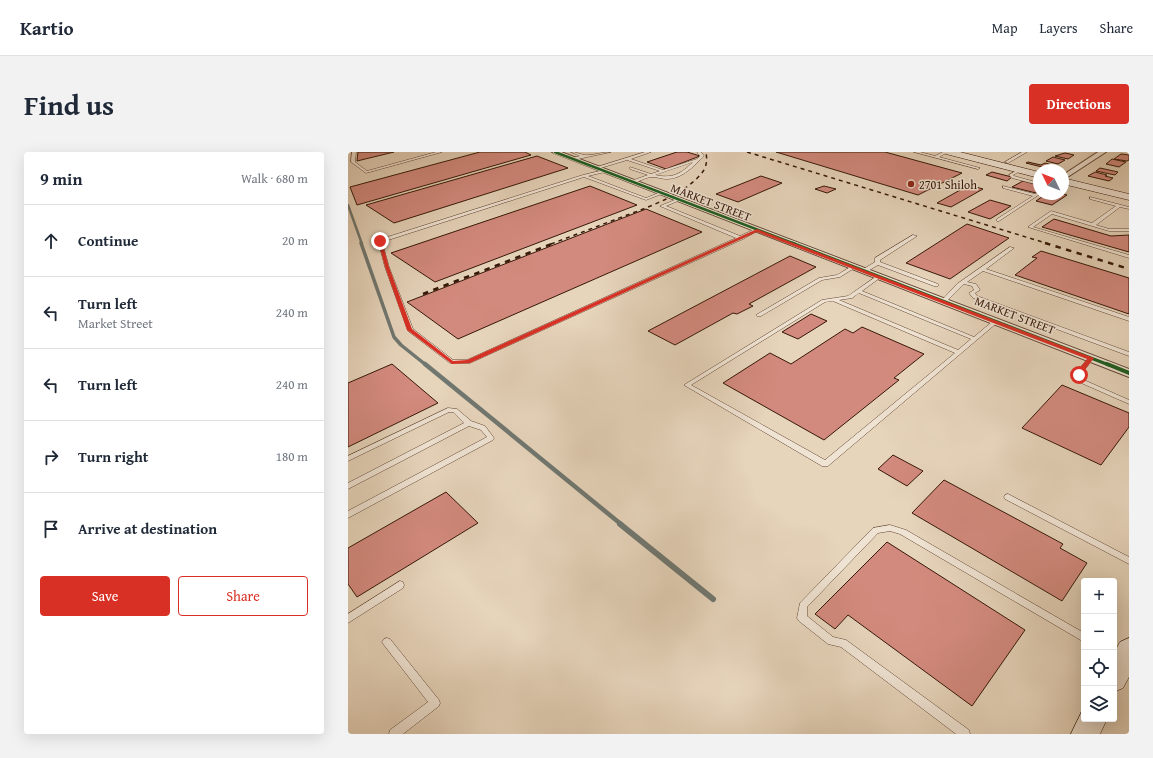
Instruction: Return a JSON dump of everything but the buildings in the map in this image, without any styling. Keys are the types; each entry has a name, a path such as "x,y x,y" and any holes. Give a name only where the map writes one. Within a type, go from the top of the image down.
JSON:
{"main road":[{"path":"947,152 1033,173"},
{"path":"968,152 1033,168"},
{"path":"1069,179 1129,192"},
{"path":"1069,180 1129,198"},
{"path":"1085,734 1091,722"}],"street":[{"name":"MARKET STREET","path":"555,152 573,156 600,170 1129,373"},
{"path":"1069,175 1103,152"}],"lane":[{"path":"354,152 353,162 366,172 440,152"},
{"path":"573,156 584,156 609,152"},
{"path":"649,152 584,176 380,241 387,267 410,330 452,362 468,362 757,230"},
{"path":"631,168 661,179 676,177 684,173 702,156 699,152"},
{"path":"916,152 978,168"},
{"path":"936,157 947,152"},
{"path":"1007,162 1025,152"},
{"path":"573,156 584,156"},
{"path":"627,159 663,171"},
{"path":"632,182 699,159"},
{"path":"1020,170 1011,175 1013,177 1033,182"},
{"path":"584,176 646,200 662,194"},
{"path":"1004,187 1033,193"},
{"path":"999,220 1033,197"},
{"path":"1091,198 1129,208"},
{"path":"678,200 662,206 741,238"},
{"path":"1094,225 1119,206"},
{"path":"1128,229 1109,230 1051,212 1030,227 1129,257"},
{"path":"864,271 878,262 877,259 915,236"},
{"path":"943,302 963,282 1012,248"},
{"path":"878,262 936,285"},
{"path":"759,316 821,279 838,276 854,267"},
{"path":"982,269 1129,319"},
{"path":"879,277 850,297 824,301 687,385 825,464 995,322"},
{"path":"963,282 974,285 977,290 972,294 975,297 1129,354"},
{"path":"858,291 974,338"},
{"path":"834,300 958,352"},
{"path":"1091,358 1081,370 1079,375 1081,380 1129,402"},
{"path":"348,459 448,410 455,410 469,423 483,428 491,438 348,515"},
{"path":"348,486 469,423"},
{"path":"1008,496 1129,561"},
{"path":"965,734 843,643 831,641 802,618 803,606 876,530 890,528 903,532 1081,636"},
{"path":"348,619 400,585"},
{"path":"387,642 435,703 394,734"}],"waterway":[{"path":"348,205 362,244"},
{"path":"361,243 394,337 401,345 426,365"},
{"path":"425,364 622,525"},
{"path":"620,524 713,599"}],"railway":[{"path":"551,244 663,201 675,194 696,179 704,170 706,166 706,152"},
{"path":"747,152 1049,244"},
{"path":"423,294 554,243"},
{"path":"1045,243 1129,269"}],"cycle path":[{"path":"555,152 1129,373"}],"place":[{"name":"2701 Shiloh","path":"911,184"}],"route":[{"path":"380,241 387,267 410,330 452,362 468,362 757,230 1091,358 1081,370 1079,375"}]}
